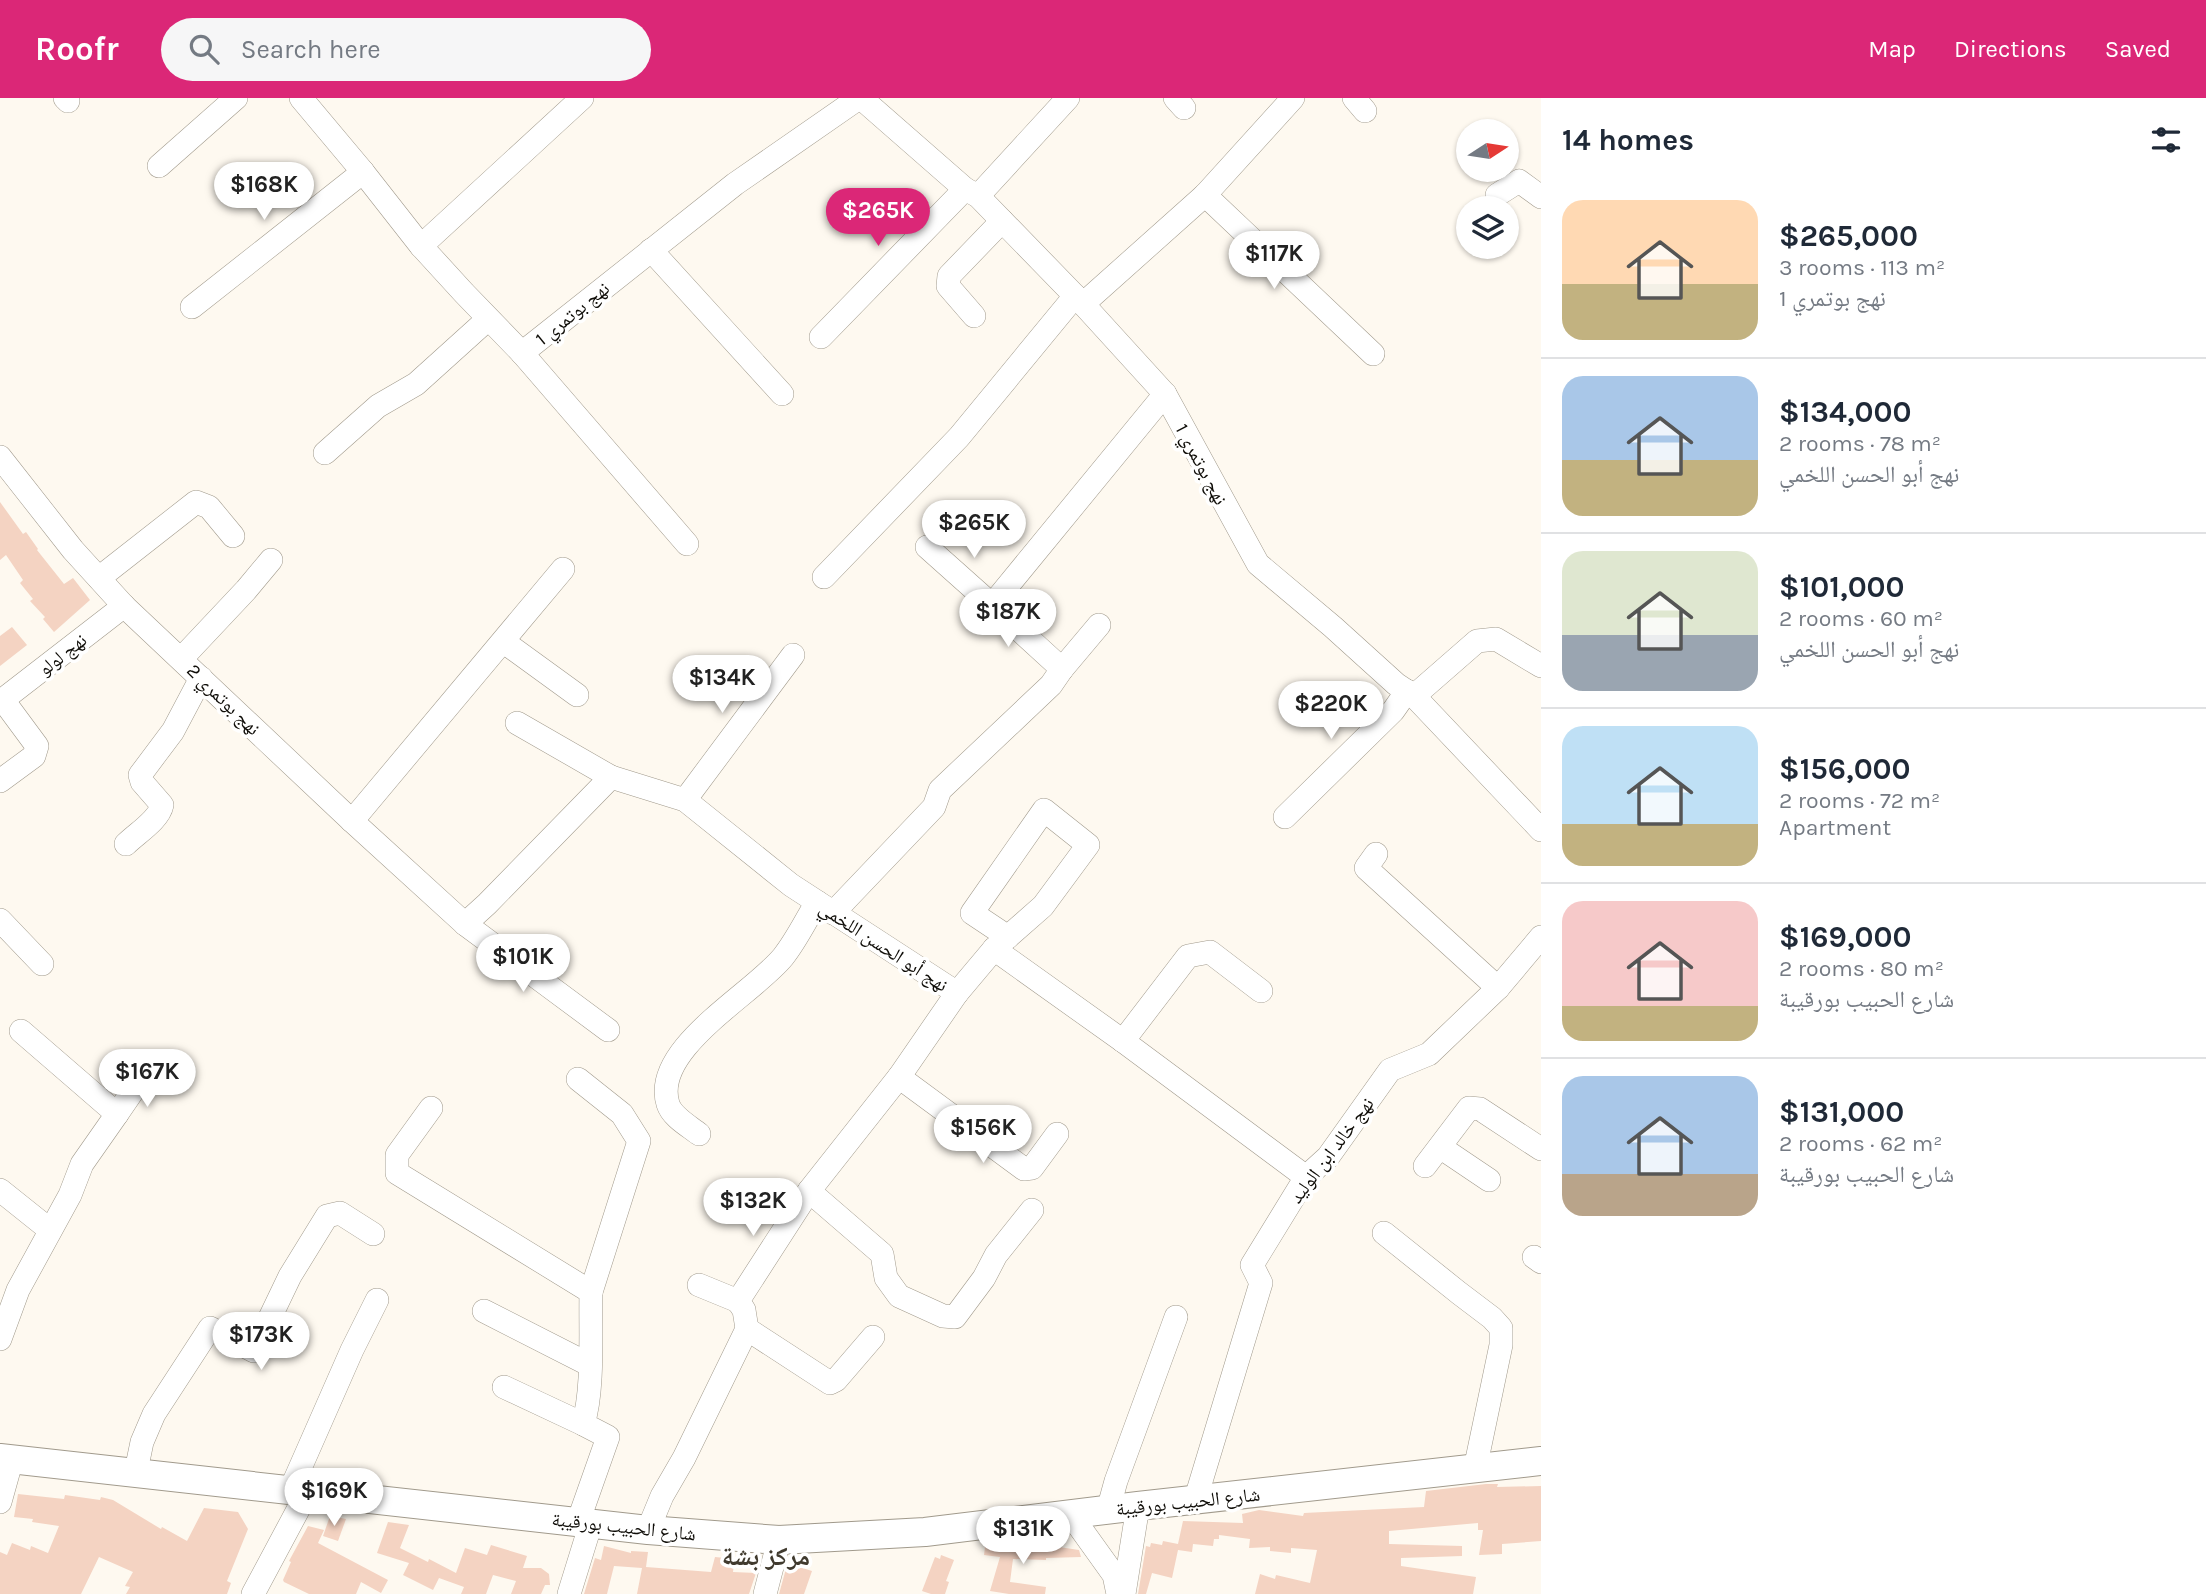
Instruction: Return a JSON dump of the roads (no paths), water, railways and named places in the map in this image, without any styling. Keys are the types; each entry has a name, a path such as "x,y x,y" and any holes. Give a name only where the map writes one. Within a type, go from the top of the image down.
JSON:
{"main road":[{"name":"شارع الحبيب بورقيبة","path":"6,1458 648,1530 779,1540 925,1532 1541,1461"}],"street":[{"path":"159,166 236,98"},
{"name":"نهج بوتمري 1","path":"301,98 421,246 522,353 734,184 860,98 972,192 1002,221 1165,394 1258,564 1395,684 1411,693 1541,830"},
{"path":"421,246 582,98"},
{"path":"821,337 1068,98"},
{"path":"824,577 959,437 1079,300 1205,195 1293,98"},
{"path":"192,307 363,172"},
{"path":"1497,195 1519,181 1541,197"},
{"path":"1205,195 1373,354"},
{"path":"975,316 948,286 949,276 1002,221"},
{"path":"651,250 782,394"},
{"path":"325,453 378,406 416,384 488,319"},
{"path":"522,353 687,544"},
{"path":"992,605 1165,394"},
{"name":"نهج بوتمري 2","path":"0,457 73,550 124,606 352,821 465,924 608,1030"},
{"path":"99,579 196,502 209,507 233,536"},
{"path":"927,547 1062,668"},
{"path":"182,658 271,560"},
{"path":"352,821 564,569"},
{"name":"نهج لولو","path":"1,701 124,606"},
{"path":"699,1134 673,1112 668,1103 667,1076 686,1045 782,957 825,907 934,807 940,790 1051,685 1099,625"},
{"path":"1285,817 1411,693 1477,641 1496,639 1541,666"},
{"path":"503,642 576,695"},
{"path":"685,800 793,655"},
{"path":"126,844 162,808 142,782 140,775 173,731 201,678"},
{"path":"0,781 34,756 37,746 1,701"},
{"name":"نهج أبو الحسن اللخمي","path":"517,723 611,777 685,800 791,885 957,993 1001,943"},
{"path":"465,924 611,777"},
{"path":"1001,943 1043,906 1088,845 1044,810 972,913 1001,943 1123,1041 1306,1177"},
{"path":"1376,855 1366,867 1498,988"},
{"path":"0,920 41,964"},
{"name":"نهج خالد ابن الوليد","path":"1195,1501 1261,1283 1252,1265 1306,1177 1328,1157 1390,1070 1429,1054 1498,988 1541,937"},
{"path":"1123,1041 1188,956 1210,952 1261,991"},
{"path":"738,1301 809,1191 899,1077 957,993"},
{"path":"20,1031 117,1114"},
{"path":"899,1077 1024,1169 1032,1168 1057,1134"},
{"path":"0,1339 18,1290 70,1195 82,1164 141,1079"},
{"path":"578,1079 622,1114 639,1141 591,1292 590,1365 583,1424"},
{"path":"431,1108 397,1155 397,1173 591,1292"},
{"path":"1425,1166 1469,1108 1480,1109 1541,1149"},
{"path":"1440,1147 1489,1180"},
{"path":"0,1190 50,1230"},
{"path":"809,1191 881,1254 886,1278 900,1296 943,1316 955,1317 984,1278 996,1255 1032,1210"},
{"path":"136,1471 142,1442 154,1414 210,1328 254,1351 290,1276 327,1216 340,1213 373,1234"},
{"path":"1384,1233 1501,1328 1501,1345 1475,1469"},
{"path":"648,1530 662,1496 684,1458 747,1329 744,1310 738,1301 699,1285"},
{"path":"253,1594 291,1491 352,1350 377,1300"},
{"path":"484,1311 590,1365"},
{"path":"1108,1510 1116,1481 1177,1317"},
{"path":"747,1329 830,1383 836,1380 873,1337"},
{"path":"291,1491 296,1450 347,1335"},
{"path":"504,1387 608,1437 569,1594"},
{"path":"0,1502 6,1458"},
{"path":"1124,1594 1138,1506"},
{"path":"1071,1515 1114,1575 1118,1594"},
{"path":"765,1594 779,1540"}],"district":[{"name":"مركز بشة","path":"766,1556"}]}
